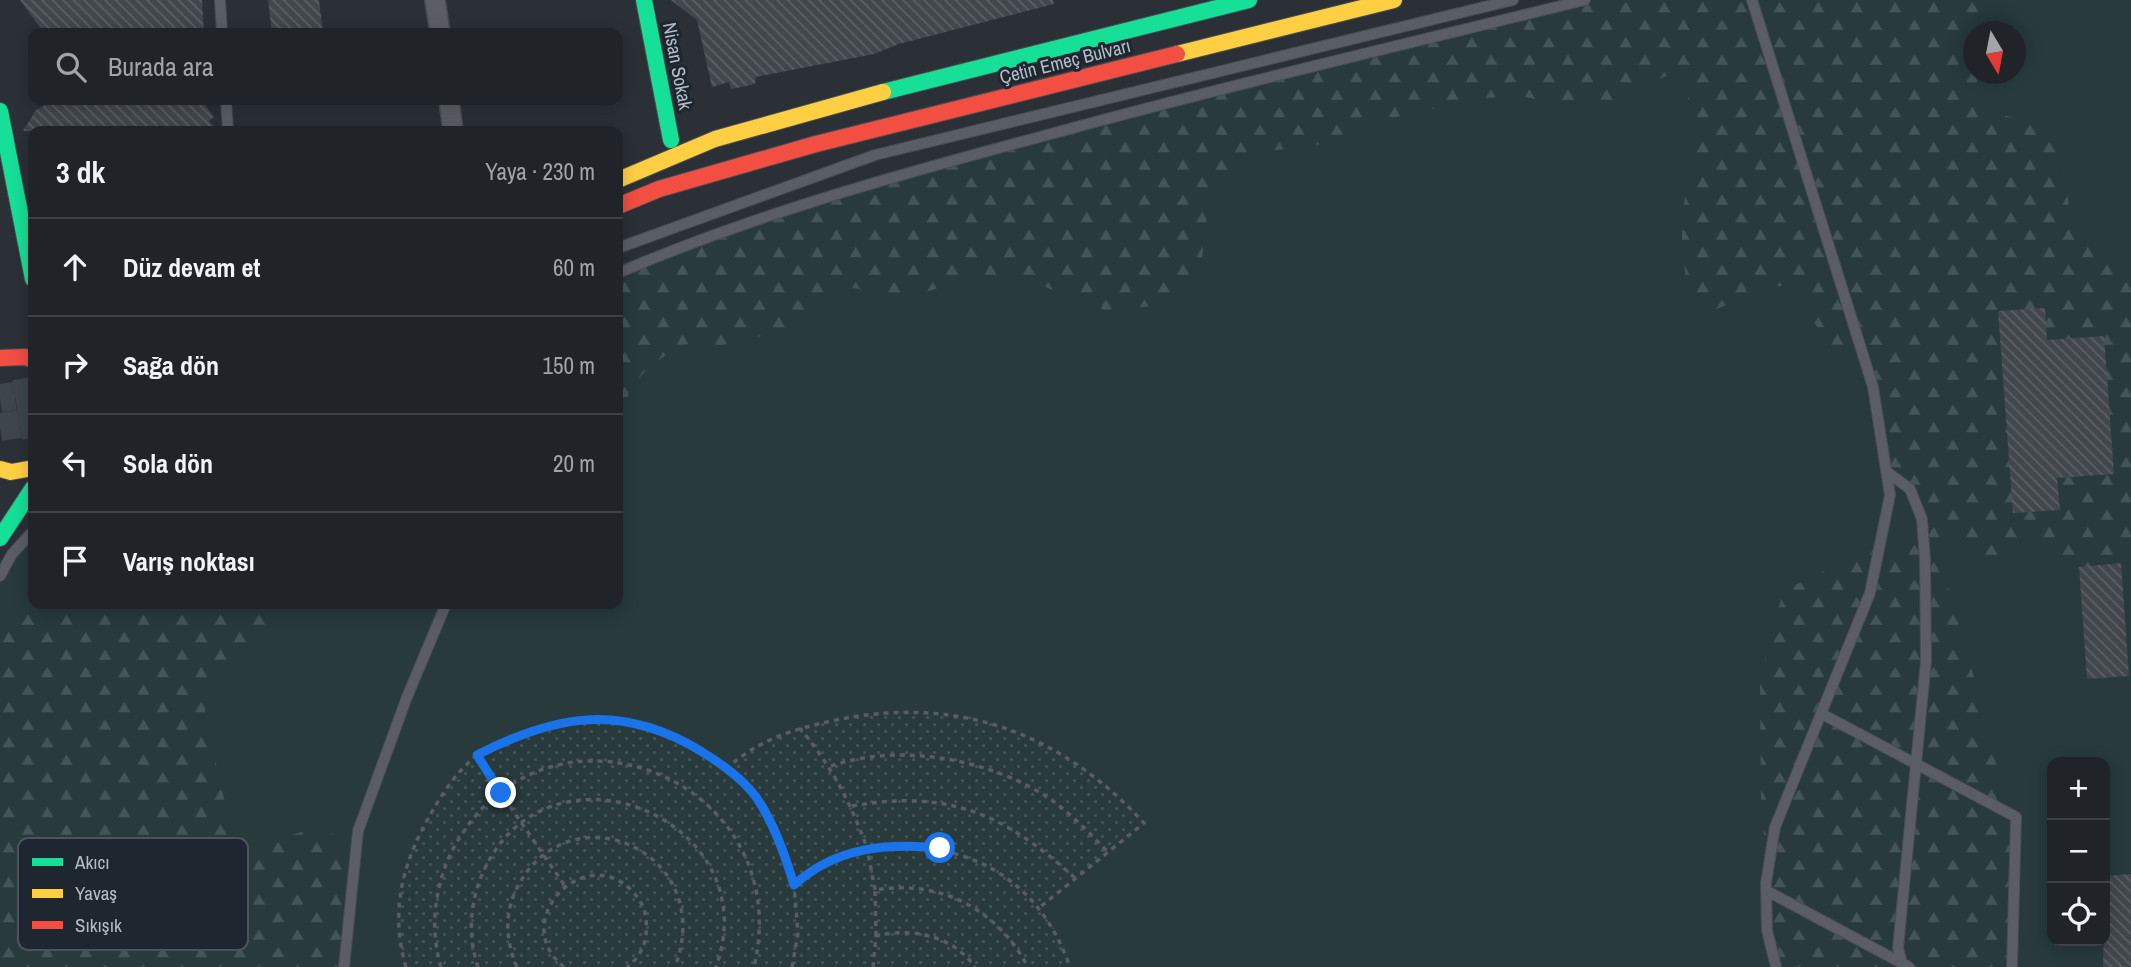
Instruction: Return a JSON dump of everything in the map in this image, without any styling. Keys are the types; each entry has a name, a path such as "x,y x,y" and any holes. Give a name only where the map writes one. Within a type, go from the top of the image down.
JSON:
{"main road":[{"name":"Nisan Sokak","path":"644,0 671,140"},
{"name":"Çetin Emeç Bulvarı","path":"623,178 715,139 796,114 1224,3 1250,0"},
{"name":"Çetin Emeç Bulvarı","path":"623,203 659,189 746,163 1394,0"},
{"path":"0,111 28,254"},
{"name":"Çetin Emeç Bulvarı","path":"639,153 671,140 715,139"},
{"name":"Çetin Emeç Bulvarı","path":"623,222 746,163"},
{"path":"0,358 18,356 28,359"},
{"path":"0,469 10,472 28,469"},
{"path":"0,538 28,496"}],"street":[{"path":"435,0 439,28"},
{"path":"450,105 452,126"}],"lane":[{"path":"220,0 222,28"},
{"path":"623,246 875,155 1513,0"},
{"path":"623,271 667,252 861,185 1101,120 1586,0"},
{"path":"1752,0 1873,387 1890,495 1870,593 1775,827 1767,891 1767,930 1776,967"},
{"path":"226,105 228,126"},
{"path":"1886,471 1910,489 1922,519 1926,661 1918,765 1898,948 1905,965"},
{"path":"0,576 12,554 28,536"},
{"path":"344,967 358,831 407,697 444,609"},
{"path":"1822,714 2016,817 2012,967"},
{"path":"1767,891 1905,965"}],"path":[{"path":"726,769 756,746 781,733 850,718 903,712 956,713 996,724 1043,744 1102,782 1144,822 1039,908"},
{"path":"406,967 398,925 400,887 408,860 442,793 476,757 531,729 592,718 653,728 682,740 726,769 755,796 779,841 794,885 798,933 792,967"},
{"path":"800,728 831,766 852,806 867,848 875,890 876,936 873,967"},
{"path":"831,766 882,755 925,754 968,764 1026,785 1045,795 1066,811 1108,852"},
{"path":"476,757 565,886"},
{"path":"441,967 435,929 437,894 447,861 463,832 484,806 540,771 573,762 606,761 639,766 660,774 699,796 723,819 742,846 754,877 760,910 759,944 754,967"},
{"path":"478,967 471,937 472,910 478,883 490,859 505,839 522,824 547,809 571,802 597,799 622,801 646,808 669,821 696,847 716,880 722,904 724,930 716,967"},
{"path":"852,806 909,800 955,806 1021,833 1076,878"},
{"path":"517,967 507,934 508,914 513,893 524,874 544,856 579,840 601,838 623,842 643,852 660,865 674,883 682,904 685,925 682,947 675,967"},
{"path":"794,885 823,863 867,848 904,844 940,848 975,859 1008,878 1039,908 1055,930 1070,967"},
{"path":"564,967 548,947 544,930 546,913 554,897 565,886 580,878 597,875 621,883 639,899 646,914 648,930 644,947 627,967"},
{"path":"875,890 935,890 980,909 1015,945 1028,967"},
{"path":"876,936 898,933 933,937 959,950 975,967"}],"green space":[{"path":"1585,0 2131,0 2131,967 0,967 0,576 28,538 28,609 623,609 623,262"},
{"path":"1585,0 2003,0 1990,21 1963,21 1963,84 1977,84 1975,104 1996,114 2033,121 2047,130 2061,157 2071,217 2091,248 2131,276 2131,554 2121,563 2079,567 2032,542 1984,561 1957,544 1924,544 1910,489 1886,471 1862,353 1830,345 1811,318 1803,293 1785,285 1762,289 1694,319 1685,272 1682,234 1691,159 1687,84 1678,77 1668,75 1611,104 1565,106 1518,95 1478,99 1382,120 1323,144 1240,155 1208,208 1201,268 1185,291 1155,306 1104,310 1022,278 980,275 909,297 847,287 815,314 786,330 719,346 707,343 681,345 651,365 630,388 623,415 623,271 861,185"},
{"path":"1880,543 1924,544 1948,587 1973,673 1987,738 2016,817 2013,967 1776,967 1761,801 1760,680 1783,591"},
{"path":"28,598 28,609 288,609 208,676 205,715 231,829 248,838 18,838 18,950 248,950 248,838 253,841 283,838 314,828 333,835 355,857 344,967 0,967 0,618"},
{"path":"903,712 957,714 983,720 1035,740 1105,785 1144,823 1039,908 1055,930 1070,967 406,967 399,932 400,899 413,850 434,807 451,783 483,752 504,739 528,729 578,719 628,722 672,736 726,769 746,754 788,733 832,721"}],"building":[{"path":"20,0 202,0 204,28 40,28"},
{"path":"268,0 319,0 322,28 271,28"},
{"path":"671,0 1053,0 1054,4 899,44 874,54 756,77 755,84 731,89 729,82 712,87 697,20"},
{"path":"46,105 205,105 214,117 209,121 214,126 28,126 28,131 23,131 36,110"},
{"path":"2045,308 2047,340 2104,336 2114,474 2057,478 2060,510 2013,513 1998,311"},
{"path":"2121,563 2129,676 2087,679 2079,567"},
{"path":"2131,874 2131,967 2103,967 2103,946 2110,946 2110,876"}],"tunnel":[{"path":"15,396 28,394"},
{"path":"0,398 15,396"},
{"path":"20,424 28,423"},
{"path":"0,427 20,424"}],"traffic: fast":[{"path":"644,0 671,140"},
{"path":"883,92 1249,0"},
{"path":"0,111 28,254"},
{"path":"0,538 28,496"}],"traffic: slow":[{"path":"1177,54 1394,0"},
{"path":"623,178 715,139 883,92"},
{"path":"0,469 11,472 28,469"}],"traffic: jam":[{"path":"623,204 659,189 816,144 1177,54"},
{"path":"0,358 28,358"}],"route":[{"path":"501,793 477,755 531,729 560,722 592,718 623,721 653,728 682,740 736,777 755,796 768,818 794,885 823,863 859,850 904,844 940,848"}]}
